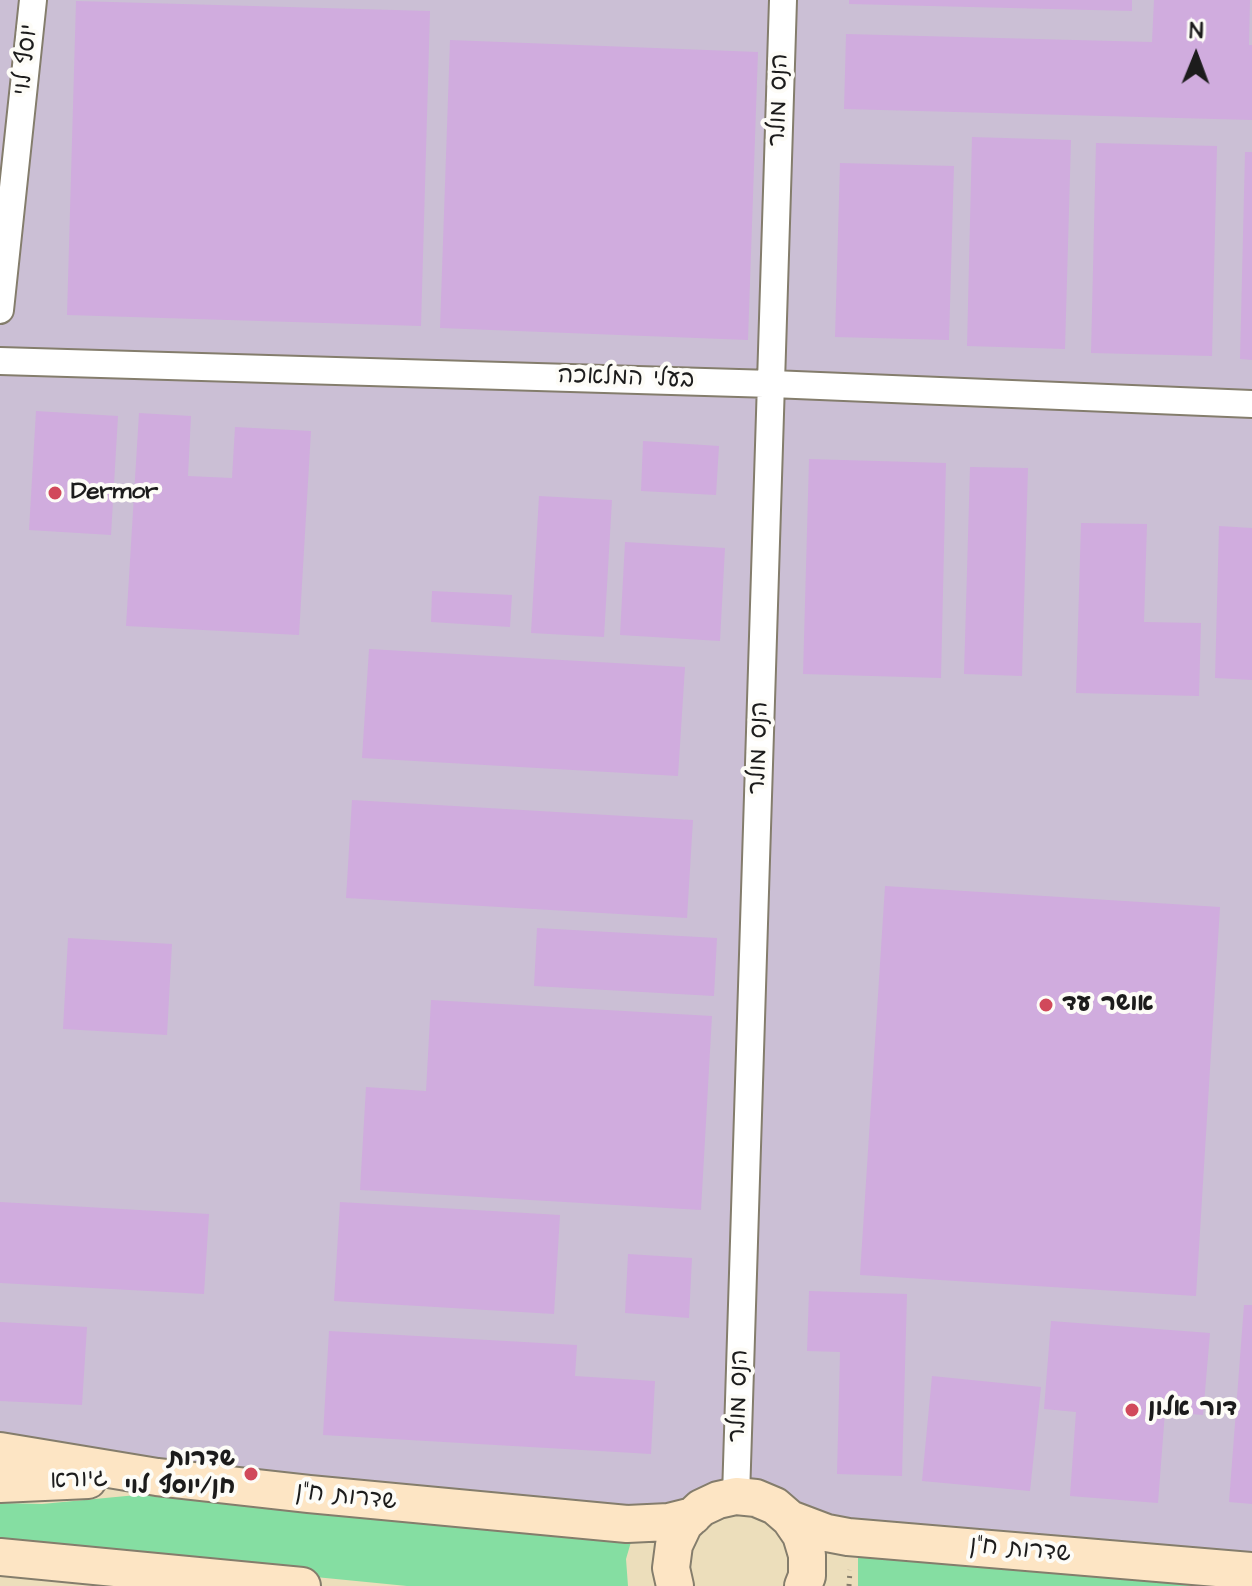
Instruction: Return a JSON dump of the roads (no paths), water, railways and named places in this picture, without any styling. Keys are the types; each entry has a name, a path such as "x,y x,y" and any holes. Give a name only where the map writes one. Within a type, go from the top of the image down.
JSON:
{"street":[{"name":"יוסף לוי","path":"0,310 33,0"},
{"name":"הנס מולר","path":"736,1496 783,0"},
{"name":"בעלי המלאכה","path":"0,361 772,384 1252,404"},
{"name":"שדרות ח\"ן","path":"0,1451 157,1477 627,1524 669,1522 693,1516"},
{"name":"גיורא","path":"0,1484 157,1477"},
{"path":"675,1586 671,1568 674,1545 684,1524 701,1508 736,1496"},
{"name":"שדרות ח\"ן","path":"736,1496 756,1498 775,1506 790,1519 827,1533 848,1537 1252,1571"},
{"path":"790,1519 801,1535 807,1555 807,1576 803,1586"},
{"path":"0,1557 302,1586"}],"place":[{"name":"Dermor","path":"55,493"},
{"name":"אושר עד","path":"1046,1005"},
{"name":"דור אלון","path":"1132,1410"},
{"name":"שדרות חן/יוסף לוי","path":"251,1474"}]}
